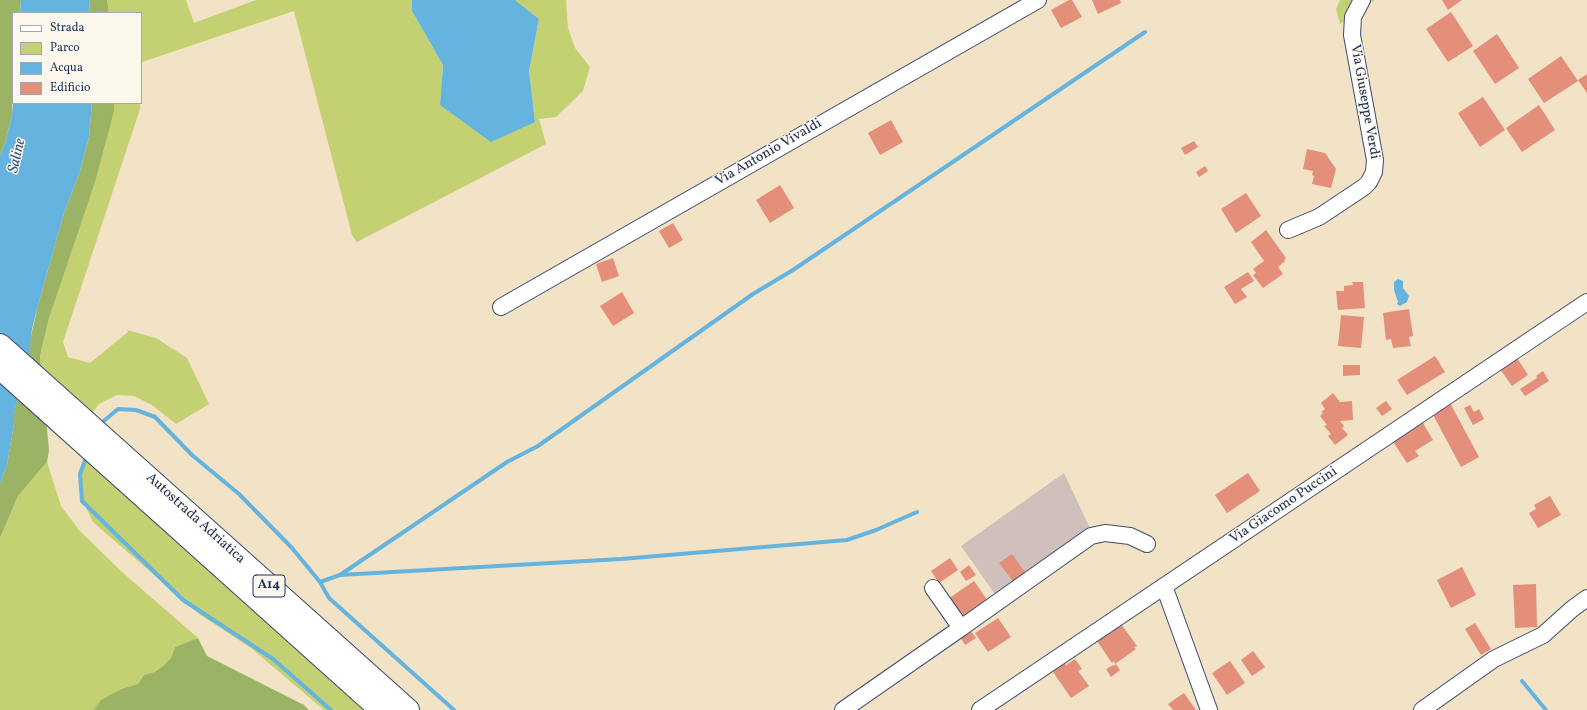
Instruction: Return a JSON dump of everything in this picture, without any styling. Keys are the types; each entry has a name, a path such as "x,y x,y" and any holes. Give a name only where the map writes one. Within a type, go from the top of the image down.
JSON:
{"highway":[{"name":"Autostrada Adriatica","path":"0,345 127,470 381,710"},
{"name":"Autostrada Adriatica","path":"0,368 127,470 408,710"}],"street":[{"name":"Via Antonio Vivaldi","path":"501,307 1038,0"},
{"name":"Via Giuseppe Verdi","path":"1288,230 1319,217 1364,187 1369,182 1374,172 1375,160 1352,35 1353,16 1362,0"},
{"name":"Via Giacomo Puccini","path":"980,710 1587,302"},
{"path":"843,710 1091,536 1106,533 1130,536 1147,544"},
{"path":"1164,586 1209,710"},
{"path":"933,588 961,628"},
{"path":"1422,710 1494,659 1543,634 1587,598"}],"shaded area":[{"path":"1064,473 1095,539 1004,607 961,546"}],"green space":[{"path":"0,0 21,0 20,12 12,12 12,115 5,143 0,155"},
{"path":"90,0 107,0 109,12 89,12"},
{"path":"107,0 186,0 194,23 256,0 412,0 412,11 443,65 440,105 535,122 529,71 539,19 515,0 566,0 568,28 575,48 590,67 583,91 556,117 539,119 546,144 357,242 352,235 294,11 142,62 142,12 109,12"},
{"path":"1340,0 1375,0 1340,24 1336,9"},
{"path":"92,104 114,104 114,111 95,182 49,318 40,356 49,450 47,462 18,496 0,538 0,484 7,465 14,424 14,413 38,305 64,213 80,171 89,137"},
{"path":"114,104 140,104 140,109 63,342 68,357 90,363 128,332 127,330 156,338 187,358 209,404 176,424 152,405 134,396 117,395 99,404 90,416 42,375 40,356 49,318 114,111"},
{"path":"87,459 367,710 324,710 251,648 199,614 93,522 83,501 81,474"},
{"path":"47,462 61,506 79,530 122,572 198,638 175,647 171,658 163,666 144,675 138,684 121,689 102,700 94,710 0,710 0,538 18,496"},
{"path":"198,638 207,656 304,705 309,710 94,710 101,700 121,689 138,684 144,675 154,672 163,666 171,658 175,647"}],"water":[{"path":"21,0 90,0 89,12 20,12"},
{"path":"412,0 515,0 539,19 529,71 535,122 491,142 440,105 443,65 412,11"},
{"name":"Saline","path":"13,104 92,104 89,137 80,171 64,213 32,329 28,359 14,413 14,424 7,465 0,484 0,155 5,143 12,115"},
{"path":"1398,279 1403,281 1403,288 1409,296 1407,302 1400,306 1397,304 1398,302 1394,290 1394,282"}],"building":[{"path":"1069,0 1072,0 1082,17 1061,28 1051,10"},
{"path":"1092,0 1120,0 1121,3 1098,14"},
{"path":"1442,0 1462,0 1448,10"},
{"path":"1451,12 1473,46 1448,62 1426,29"},
{"path":"1497,34 1519,68 1495,84 1473,51"},
{"path":"1561,56 1578,81 1544,103 1528,79"},
{"path":"1587,74 1587,93 1578,80"},
{"path":"1483,97 1505,130 1480,147 1458,113"},
{"path":"1539,105 1555,130 1522,152 1506,128"},
{"path":"891,120 903,142 880,155 868,133"},
{"path":"1194,141 1198,147 1185,155 1181,148"},
{"path":"1307,149 1325,153 1336,169 1331,188 1312,184 1314,176 1312,175 1313,171 1303,169"},
{"path":"1205,166 1208,171 1199,177 1196,172"},
{"path":"780,185 794,208 770,223 756,200"},
{"path":"1246,193 1261,216 1236,233 1221,209"},
{"path":"673,223 683,240 669,248 659,231"},
{"path":"1266,230 1286,258 1284,260 1285,261 1278,267 1283,274 1263,288 1253,275 1256,273 1253,269 1264,261 1251,242"},
{"path":"613,258 619,276 602,282 596,264"},
{"path":"1248,272 1254,281 1241,289 1247,297 1235,304 1224,287"},
{"path":"1352,282 1363,282 1365,308 1338,310 1336,291 1344,291 1344,286 1353,285"},
{"path":"622,292 634,313 613,326 600,306"},
{"path":"1409,309 1413,336 1409,337 1411,346 1393,348 1391,339 1386,340 1383,313"},
{"path":"1341,315 1364,317 1361,348 1338,346"},
{"path":"1435,356 1445,372 1407,395 1397,380"},
{"path":"1517,358 1528,375 1512,386 1500,369"},
{"path":"1343,365 1360,365 1360,375 1343,376"},
{"path":"1543,371 1549,381 1525,396 1520,389 1537,378 1536,376"},
{"path":"1333,393 1340,402 1352,401 1353,420 1340,421 1344,426 1342,428 1348,435 1335,445 1328,436 1331,434 1324,426 1327,425 1320,416 1323,413 1321,412 1325,409 1321,403"},
{"path":"1386,401 1392,409 1382,416 1376,408"},
{"path":"1450,403 1479,457 1461,467 1432,413"},
{"path":"1470,405 1474,412 1479,409 1484,419 1473,425 1464,408"},
{"path":"1420,418 1433,440 1415,451 1419,456 1407,463 1390,437"},
{"path":"1248,473 1260,491 1227,513 1215,495"},
{"path":"1550,496 1561,515 1538,528 1529,513 1536,509 1534,505"},
{"path":"1012,554 1025,572 1013,581 999,563"},
{"path":"950,558 958,570 939,583 931,571"},
{"path":"969,565 976,575 966,581 960,572"},
{"path":"1462,567 1476,595 1451,608 1437,580"},
{"path":"974,581 990,604 964,623 948,599"},
{"path":"1536,584 1537,627 1515,628 1513,585"},
{"path":"998,618 1011,637 988,652 975,633"},
{"path":"1475,623 1491,649 1481,655 1465,629"},
{"path":"1121,624 1137,646 1134,647 1136,649 1115,664 1114,661 1112,663 1097,641 1099,640 1097,638"},
{"path":"969,629 976,638 965,645 959,635"},
{"path":"1253,651 1265,667 1252,676 1241,660"},
{"path":"1075,659 1082,669 1078,671 1089,686 1071,698 1053,672 1065,663 1066,665"},
{"path":"1230,661 1245,683 1227,695 1212,673"},
{"path":"1116,664 1120,670 1111,677 1106,669"},
{"path":"1184,693 1196,710 1173,710 1168,704"}],"waterway":[{"path":"99,425 118,409 136,410 155,417 192,455 239,494 292,548 320,582 340,575 507,462 538,446 753,294 793,270 1145,32"},
{"path":"87,455 80,474 82,501 183,600 273,659 331,710"},
{"path":"340,575 621,559 847,540 876,530 917,512"},
{"path":"320,582 329,598 454,710"},
{"path":"1522,681 1546,710"}]}
